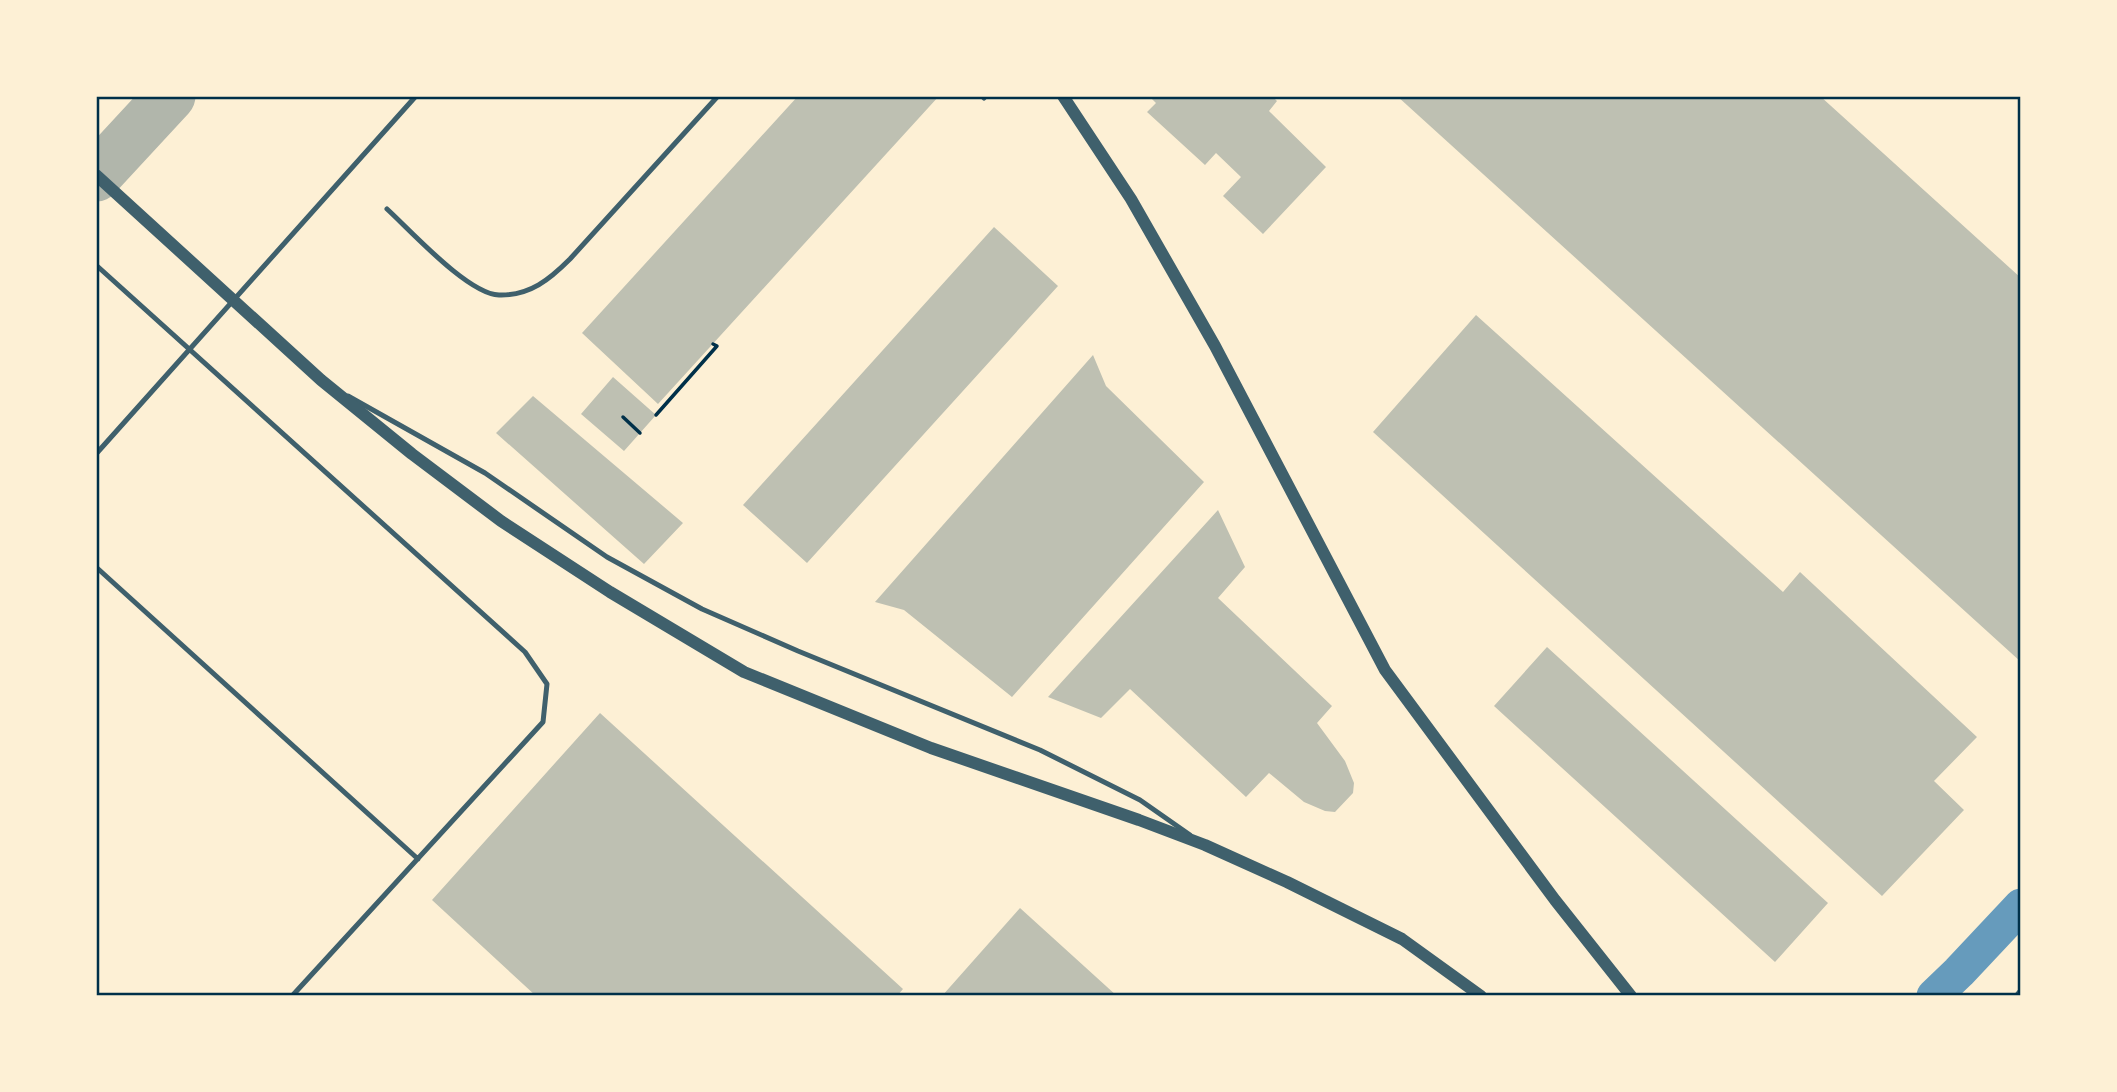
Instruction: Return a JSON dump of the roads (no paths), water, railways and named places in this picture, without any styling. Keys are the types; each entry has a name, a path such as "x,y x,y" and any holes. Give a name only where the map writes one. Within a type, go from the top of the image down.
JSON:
{"street":[{"path":"1063,96 1131,199 1216,346 1385,670 1555,900 1630,996"},
{"path":"96,175 321,380 411,454 501,521 610,592 744,672 932,748 1205,845 1402,939 1481,996"}],"lane":[{"path":"96,454 416,96"},
{"path":"387,209 458,275 477,287 497,295 524,292 550,280 718,96"},
{"path":"96,265 525,652 547,684 543,722 292,996"},
{"path":"321,380 485,472 607,557 702,609 1040,750 1140,800 1205,845"},
{"path":"96,568 418,859"},
{"path":"2016,996 2021,990"}],"waterway":[{"path":"1934,996 2021,906"}]}
